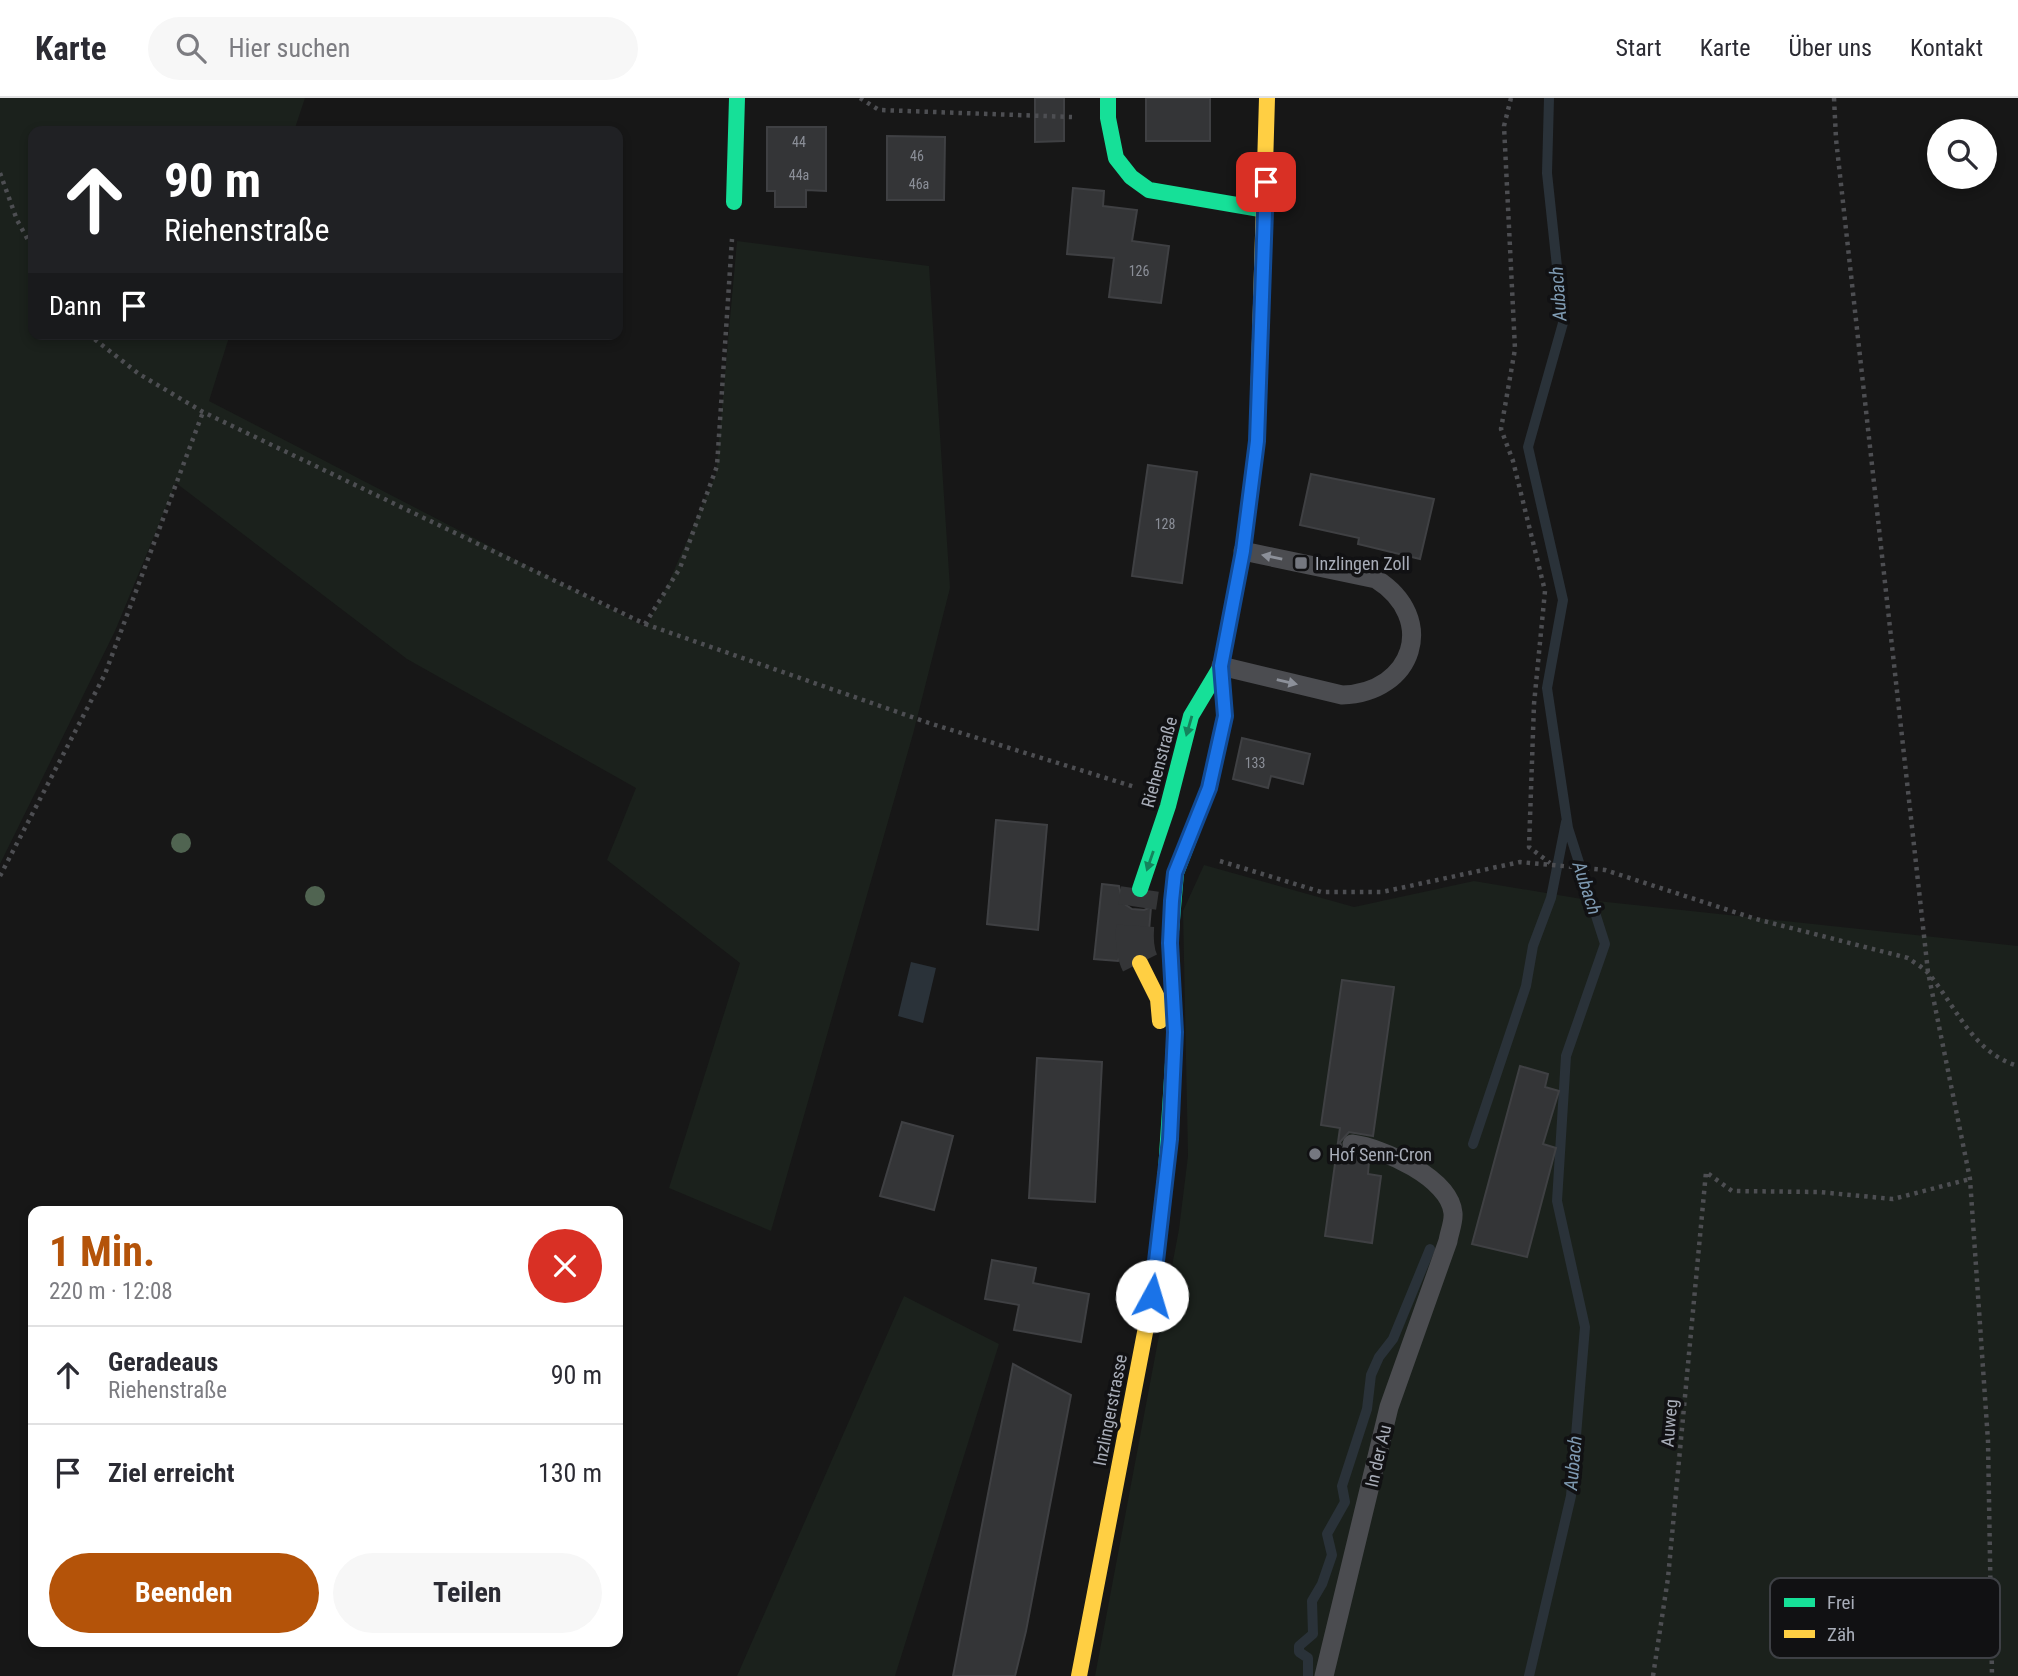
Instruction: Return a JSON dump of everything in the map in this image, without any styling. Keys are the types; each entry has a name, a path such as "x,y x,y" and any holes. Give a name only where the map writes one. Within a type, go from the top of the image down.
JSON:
{"street":[{"path":"734,202 737,98"},
{"path":"1108,98 1108,118 1116,158 1131,177 1149,190 1266,210"},
{"name":"Riehenstraße","path":"1184,846 1199,817 1209,788 1225,716 1221,666 1243,551 1257,441 1266,210 1267,98"},
{"name":"Riehenstraße","path":"1140,888 1169,802 1191,716 1221,666"},
{"name":"Inzlingerstrasse","path":"1079,1676 1152,1296 1170,1139 1175,1032 1170,943 1175,873 1184,846"},
{"name":"Inzlingerstrasse","path":"1140,963 1158,999 1163,1040 1172,1066"}],"lane":[{"path":"1221,666 1342,695 1361,694 1379,688 1395,676 1406,660 1411,642 1411,622 1404,604 1393,589 1376,579 1243,551"},
{"path":"1169,802 1199,817"},
{"name":"In der Au","path":"1324,1676 1389,1407 1448,1241 1453,1213 1443,1191 1399,1158 1372,1146 1352,1144"}],"path":[{"path":"860,98 879,110 1108,118"},
{"path":"1511,98 1504,126 1515,349 1500,429 1513,461 1545,591 1534,704 1529,847 1550,863"},
{"path":"1834,98 1839,166 1928,972 1970,1179 1988,1441 1990,1578"},
{"path":"0,173 28,239"},
{"path":"645,624 680,568 717,466 734,202"},
{"path":"96,340 139,374 203,412 645,624 929,723 1169,802"},
{"path":"0,876 105,674 203,412"},
{"path":"1184,846 1321,892 1382,892 1520,862 1605,870 1756,919 1908,958 1928,972 1968,1031 2000,1060 2018,1066"},
{"name":"Auweg","path":"1653,1676 1668,1578 1706,1172 1732,1191 1819,1192 1892,1199 1970,1179"},
{"path":"1992,1658 1992,1676"}],"shaded area":[{"path":"0,98 305,98 296,126 28,126 28,340 228,340 209,401 646,627 669,582 716,474 737,241 929,266 950,588 913,734 771,1231 669,1188 740,963 607,860 636,788 407,659 176,483 115,631 0,864"},
{"path":"1204,865 1354,907 1474,881 1588,900 2018,946 2018,1676 1095,1676 1179,1229 1188,1156 1183,911"},
{"path":"911,962 936,968 923,1023 898,1016"},
{"path":"904,1296 999,1344 895,1676 737,1676"}],"building":[{"path":"1035,98 1064,98 1064,141 1035,142"},
{"path":"1146,98 1210,98 1210,141 1146,141"},
{"path":"767,127 826,127 826,191 806,190 806,207 775,207 775,191 767,191"},
{"path":"887,136 945,137 944,200 887,200"},
{"path":"1073,188 1104,191 1103,206 1137,210 1132,241 1169,246 1161,303 1109,297 1114,258 1067,254"},
{"path":"1148,465 1197,472 1182,583 1132,576"},
{"path":"1311,474 1434,499 1420,559 1358,544 1359,538 1300,525"},
{"path":"1242,738 1310,754 1303,784 1271,776 1268,788 1233,779"},
{"path":"996,820 1047,825 1038,930 987,924"},
{"path":"1102,884 1119,886 1123,903 1132,909 1144,910 1151,907 1148,943 1141,941 1130,944 1122,950 1118,961 1094,959"},
{"path":"1342,980 1394,987 1373,1136 1349,1132 1340,1142 1344,1154 1369,1161 1368,1174 1381,1176 1372,1243 1325,1236 1340,1128 1321,1125"},
{"path":"1037,1058 1102,1062 1095,1202 1029,1198"},
{"path":"1520,1066 1548,1074 1545,1087 1559,1091 1543,1144 1556,1148 1527,1257 1472,1244"},
{"path":"902,1122 953,1136 934,1210 880,1196"},
{"path":"992,1260 1036,1268 1033,1283 1089,1294 1081,1342 1014,1330 1019,1305 985,1299"},
{"path":"1013,1364 1071,1395 1026,1631 1015,1676 953,1676"}],"waterway":[{"name":"Aubach","path":"1529,1676 1571,1496 1585,1327 1557,1201 1566,1056 1605,944 1568,828 1547,688 1563,600 1528,447 1563,323 1547,173 1549,98"},
{"path":"1473,1144 1526,986 1533,946 1551,898 1566,822"},
{"path":"1308,1676 1308,1658 1299,1652 1299,1646 1313,1634 1312,1601 1322,1584 1332,1555 1327,1534 1345,1502 1342,1486 1367,1409 1371,1375 1379,1357 1393,1339 1430,1249"}],"tunnel":[{"path":"1140,889 1135,946 1140,963"}],"traffic: fast":[{"path":"734,202 737,98"},
{"path":"1108,98 1108,118 1116,158 1131,177 1149,190 1266,210"},
{"path":"1166,1171 1175,1032 1170,943 1176,873 1209,787 1225,716 1221,666 1243,551 1253,472"},
{"path":"1140,889 1168,806 1191,716 1221,666"}],"traffic: slow":[{"path":"1253,472 1257,441 1267,98"},
{"path":"1140,963 1158,999 1160,1021"},
{"path":"1079,1676 1152,1296 1166,1171"}],"place":[{"name":"Inzlingen Zoll","path":"1301,563"},
{"name":"Hof Senn-Cron","path":"1315,1154"}],"route":[{"path":"1152,1296 1170,1139 1175,1032 1170,943 1172,901 1175,873 1209,788 1225,716 1221,666 1243,551 1257,441 1266,182"}]}
